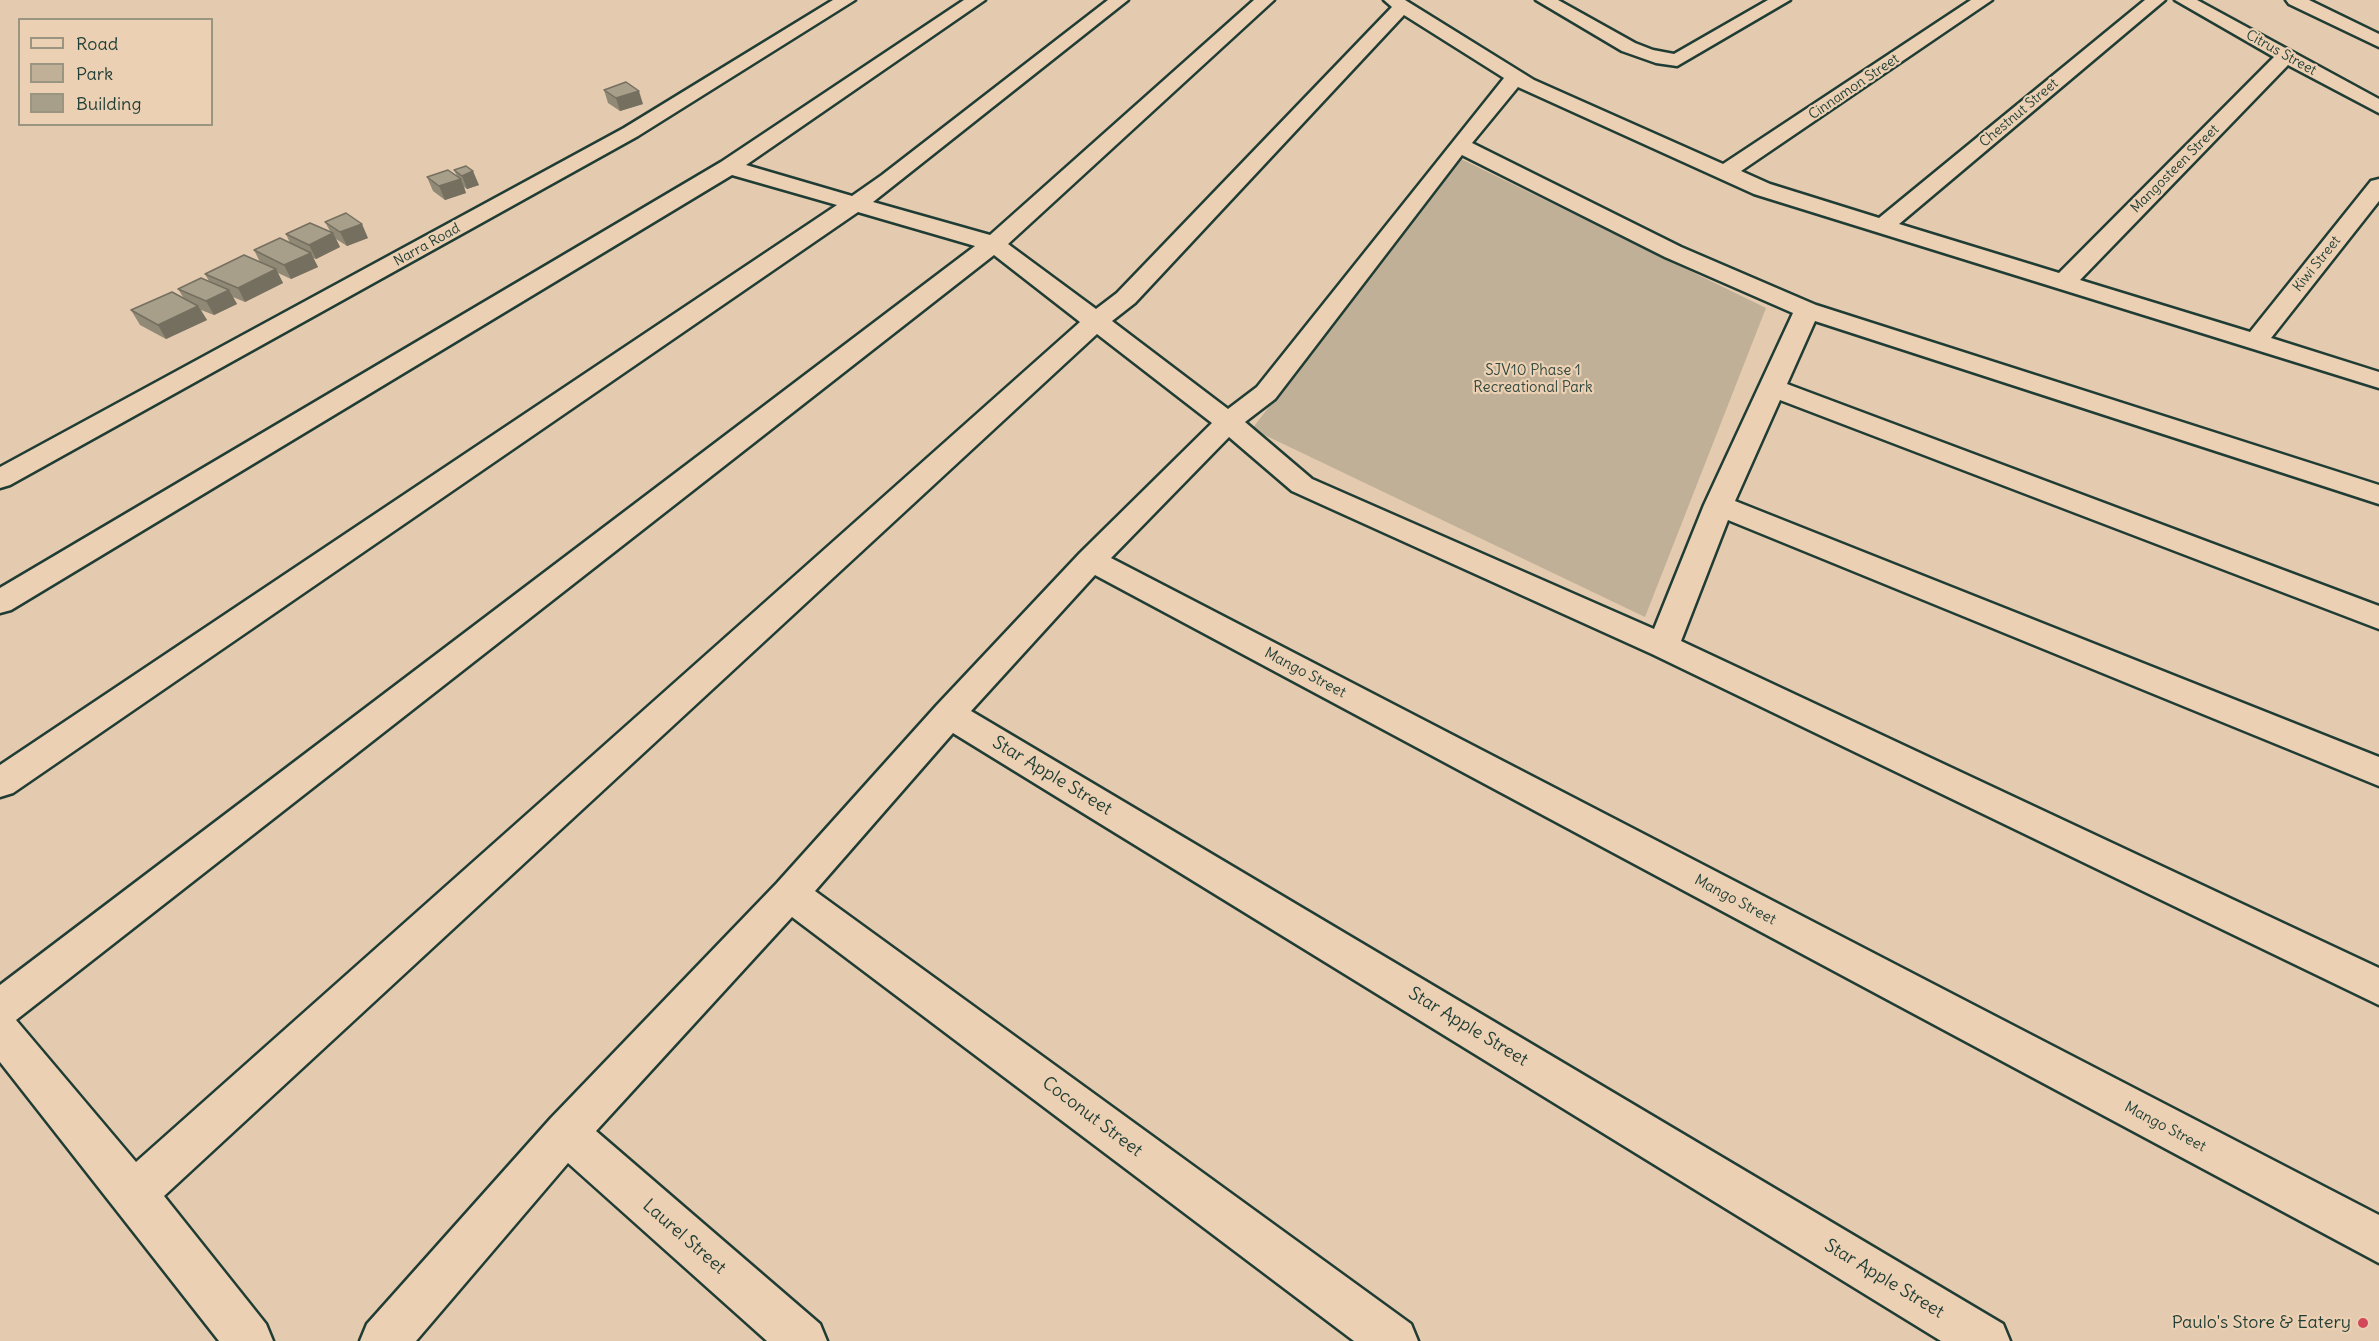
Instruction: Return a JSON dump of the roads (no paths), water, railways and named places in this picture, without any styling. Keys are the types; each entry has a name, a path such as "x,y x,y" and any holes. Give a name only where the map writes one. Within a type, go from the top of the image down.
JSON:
{"street":[{"name":"Narra Road","path":"0,479 631,132 846,0"},
{"path":"0,602 729,167 976,0"},
{"path":"0,783 890,180 1119,0"},
{"path":"0,1009 950,274 994,244 1265,0"},
{"path":"1545,0 1608,36 1665,61 1677,60 1781,0"},
{"name":"Cinnamon Street","path":"1724,173 1983,0"},
{"name":"Chestnut Street","path":"1882,227 2156,0"},
{"name":"Citrus Street","path":"2184,0 2379,106"},
{"path":"2295,0 2379,42"},
{"path":"134,1194 1094,323 1126,298 1398,3 1527,84 1762,189 2379,380"},
{"path":"2349,27 2379,24"},
{"name":"Mangosteen Street","path":"2064,282 2286,56"},
{"path":"384,1341 566,1133 790,894 949,714 1091,560 1228,422 1266,393 1459,145 1516,76"},
{"path":"1459,145 1673,252 1807,310 2379,495"},
{"path":"729,167 994,244 1094,323 1228,422 1302,485 1663,646 2379,987"},
{"name":"Kiwi Street","path":"2255,342 2379,186"},
{"path":"1663,646 1719,505 1770,387 1807,310"},
{"path":"1770,387 2379,618"},
{"path":"1719,505 2379,771"},
{"name":"Mango Street","path":"1091,560 2379,1240"},
{"name":"Star Apple Street","path":"949,714 1986,1341"},
{"name":"Coconut Street","path":"790,894 1394,1341"},
{"path":"0,1031 134,1194 249,1341"},
{"name":"Laurel Street","path":"566,1133 803,1341"}],"place":[{"name":"Paulo's Store & Eatery","path":"2363,1323"}],"park label":[{"name":"SJV10 Phase 1 Recreational Park","path":"1533,380"}]}
